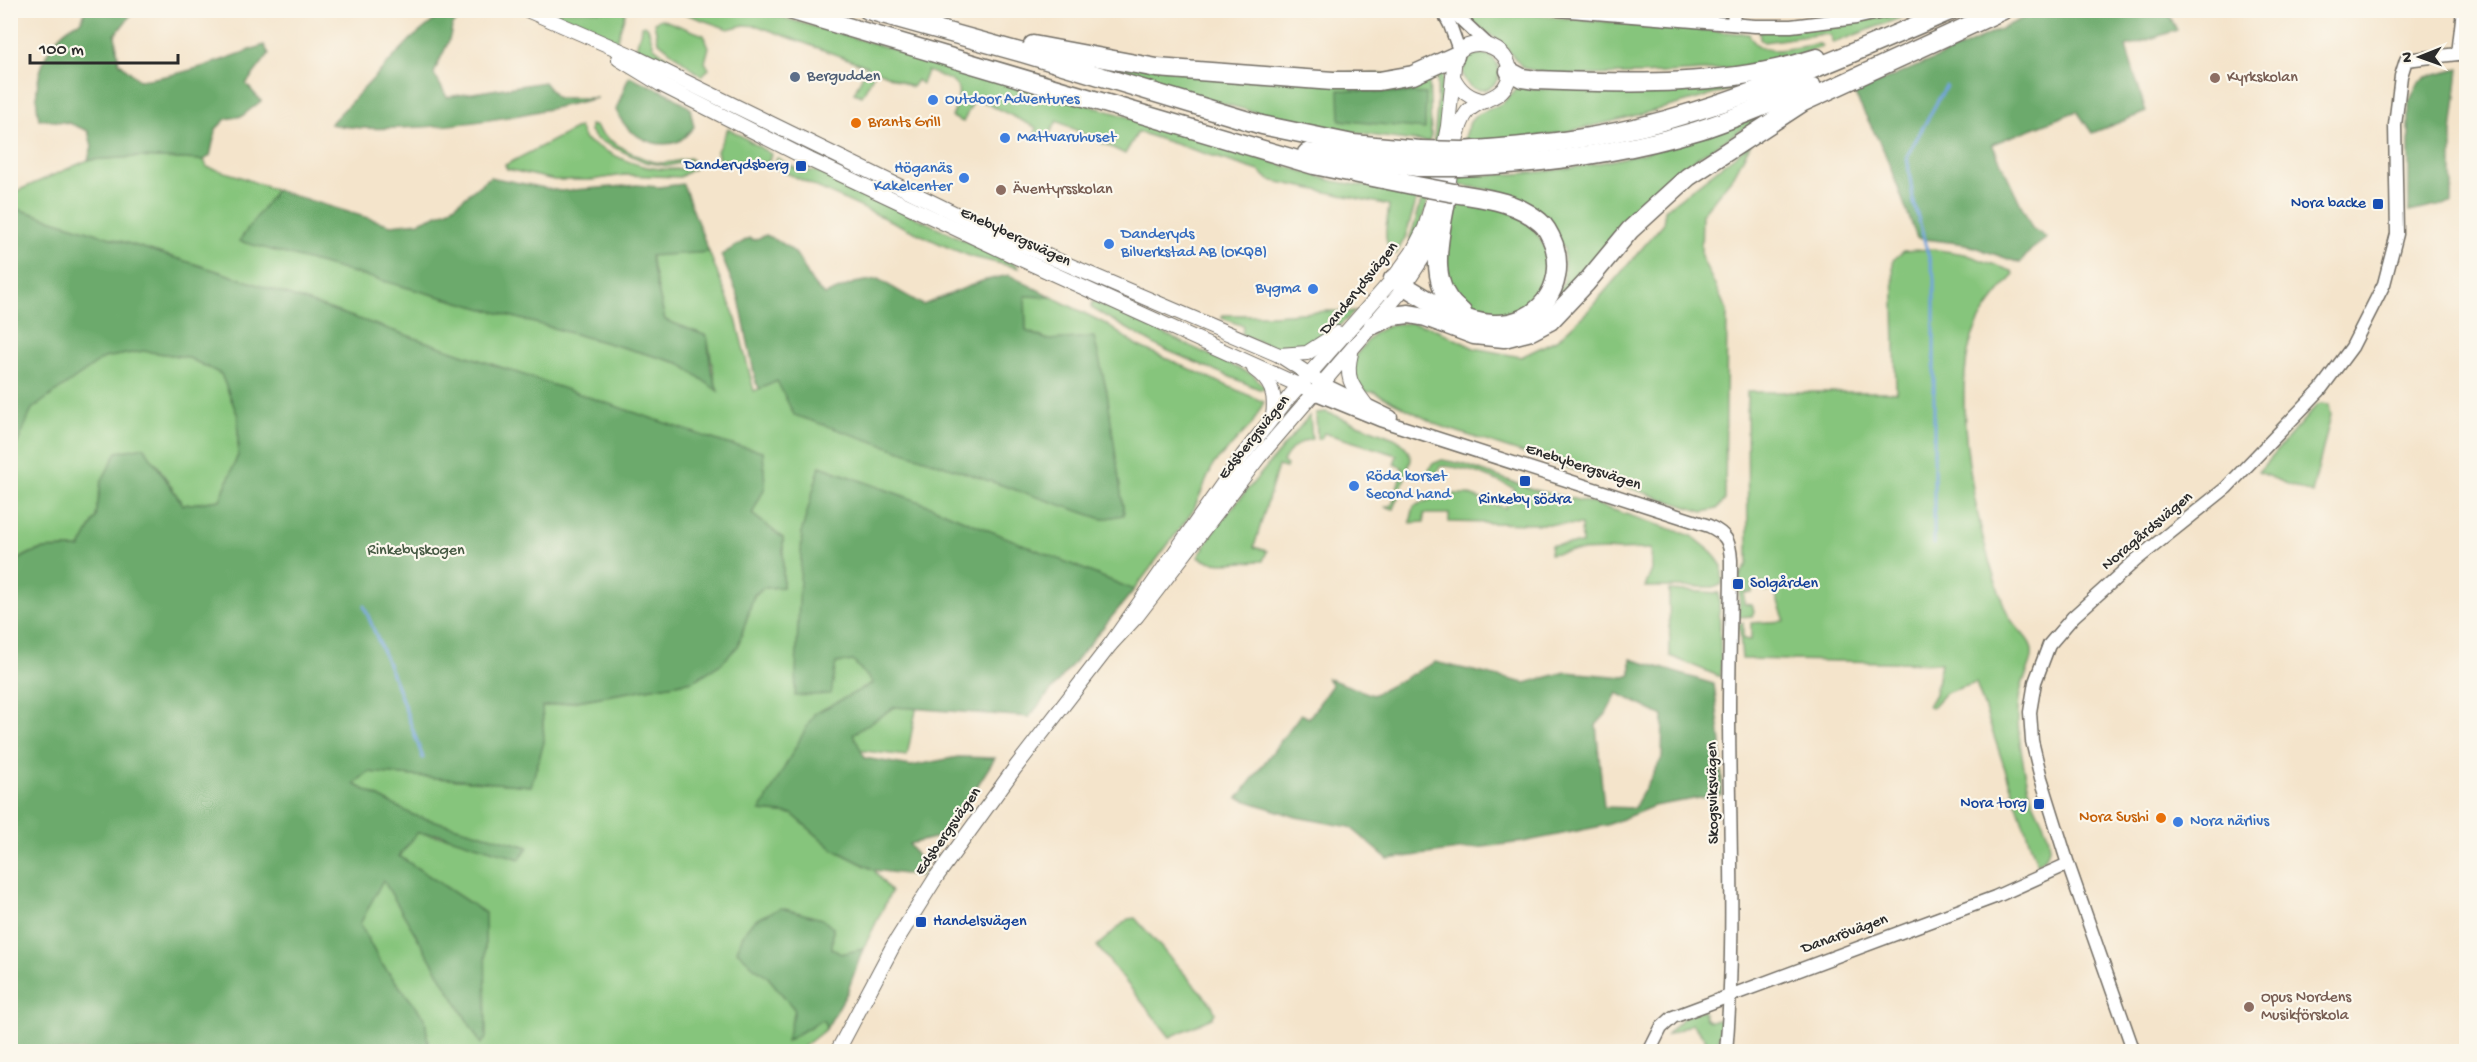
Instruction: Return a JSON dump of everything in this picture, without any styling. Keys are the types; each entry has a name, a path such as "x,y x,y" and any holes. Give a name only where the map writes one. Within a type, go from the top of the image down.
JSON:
{"highway":[{"path":"790,10 1314,165 1417,186 1450,197 1505,202 1542,223 1552,238 1558,260 1556,282 1549,298 1527,316 1511,322 1493,324 1473,320 1396,286"},
{"path":"868,10 1023,53 1262,125 1419,158"},
{"path":"901,10 994,38 1157,68 1333,81 1379,81 1413,75 1457,53"},
{"path":"1509,71 1522,78 1570,82 1686,81 1726,76 1812,59 1866,42 1939,10"},
{"path":"1461,159 1664,121 1786,81 1952,10"},
{"path":"1369,318 1409,314 1474,335 1504,338 1531,331 1550,321 1586,283 1630,230 1688,177 1803,102 2003,10"},
{"path":"1255,146 1419,158 1549,161 1602,153 1696,130 1935,41"},
{"path":"1450,197 1438,255 1438,272 1443,289 1453,305 1473,320"},
{"path":"1396,286 1447,325"}],"main road":[{"name":"Enebybergsvägen","path":"530,12 633,61 660,84 710,102 882,177 999,242 1191,337 1236,356 1304,379"},
{"path":"1478,43 1488,45 1504,56 1509,71 1509,80 1496,96 1485,101 1467,95 1457,85 1453,76 1457,53 1478,43"},
{"name":"Danderydsvägen","path":"1396,286 1425,228 1434,197 1448,126 1453,76"},
{"name":"Danderydsvägen","path":"1304,379 1369,318 1426,251 1450,197 1462,123 1471,108 1485,101"},
{"name":"Enebybergsvägen","path":"710,102 875,191 1198,320 1279,355 1304,379 1318,388"},
{"path":"875,191 882,177"},
{"path":"1279,355 1310,352 1369,318"},
{"name":"Danderydsvägen","path":"1318,388 1352,351 1369,318"},
{"path":"1191,337 1198,320"},
{"path":"1352,351 1348,366 1349,379 1366,405"},
{"path":"1236,356 1270,384 1275,402 1273,416"},
{"name":"Edsbergsvägen","path":"837,1052 893,946 937,876 1015,768 1110,645 1218,489 1304,379"},
{"name":"Edsbergsvägen","path":"1110,645 1137,616 1259,457 1318,388"}],"street":[{"path":"1442,10 1450,25 1457,53"},
{"path":"1451,10 1488,45"},
{"path":"1558,10 1733,24 1791,26 1856,18 1891,10"},
{"path":"1733,24 1734,10"},
{"path":"2462,54 2463,10"},
{"name":"Noragårdsvägen","path":"2134,1052 2068,864 2032,741 2030,712 2035,681 2049,645 2073,617 2136,560 2226,488 2320,390 2352,347 2384,284 2397,234 2395,125 2400,76 2406,60 2462,54"},
{"name":"Enebybergsvägen","path":"1318,388 1366,405 1430,436"},
{"name":"Enebybergsvägen","path":"1318,388 1380,420 1709,526 1725,534"},
{"name":"Skogsviksvägen","path":"1725,534 1730,545 1731,560 1731,995 1726,1052"},
{"name":"Danarövägen","path":"1649,1052 1661,1028 1672,1017 1995,897 2068,864"}],"green space":[{"path":"86,10 134,11 115,35 119,62 139,80 187,71 264,45 269,54 246,84 261,101 242,116 226,119 216,129 210,156 204,160 137,157 88,160 92,146 88,131 69,123 39,119 37,105 39,76 50,49 58,37 81,21"},
{"path":"447,10 468,11 452,26 434,74 447,97 544,82 557,98 597,98 523,114 448,125 372,128 330,124 411,39"},
{"path":"545,11 626,11 616,43"},
{"path":"677,11 760,11 1143,121 1333,181 1418,195 1405,238 1396,254 1386,238 1389,205 1269,180 1259,171 1138,132 1125,154 1057,121 1046,140 1035,133 1037,128 975,98 963,122 952,117 958,97 956,86 946,78 927,71 922,84 917,80 912,87 876,70 862,96 854,93 867,66 758,26 744,25 728,29"},
{"path":"1456,11 1520,11 1544,16 1749,34 1755,43 1771,50 1820,44 1822,47 1775,61 1726,69 1588,75 1549,73 1523,68 1502,43"},
{"path":"1911,11 1919,11 1833,43 1830,35 1823,34 1764,42 1760,39 1759,30 1902,15"},
{"path":"2038,11 2167,11 2177,30 2126,47 2146,112 2092,133 2077,111 1992,144 2032,228 2047,238 2031,250 2020,263 1965,244 1917,238 1884,151 1854,93 1967,45"},
{"path":"661,19 704,35 709,47 705,62 709,69 701,76 658,41 654,22"},
{"path":"645,25 654,47 697,80 635,52 642,26"},
{"path":"1481,54 1494,59 1499,72 1494,85 1481,90 1468,85 1463,72 1468,59"},
{"path":"1097,65 1429,76 1431,135 1429,142 1386,138 1302,123 1219,103 1095,68"},
{"path":"1443,69 1444,116 1425,213 1413,242 1410,238 1427,177 1435,136 1437,72"},
{"path":"2459,69 2452,133 2452,203 2409,212 2409,102 2419,82 2427,77"},
{"path":"629,76 669,94 690,108 694,127 684,138 668,144 658,144 640,138 626,126 616,110"},
{"path":"1768,78 1580,129 1522,139 1464,140 1470,122 1476,115 1503,103 1518,87 1542,89"},
{"path":"1339,90 1426,94 1425,129 1340,120"},
{"path":"1772,111 1698,157 1637,207 1563,297 1553,300 1564,281 1564,248 1526,203 1498,191 1458,185 1459,174 1498,175 1538,172 1618,159 1697,138"},
{"path":"590,125 595,126 615,144 645,159 662,163 690,158 692,160 668,166 645,162 596,139 590,131"},
{"path":"579,127 585,140 638,165 664,169 696,167 680,177 624,175 592,180 554,180 507,169 505,165"},
{"path":"728,128 771,154 768,163 719,160 717,151"},
{"path":"1751,143 1734,175 1702,214 1701,256 1727,311 1725,500 1717,509 1703,512 1440,426 1374,392 1367,392 1356,384 1352,369 1356,355 1374,333 1392,324 1412,323 1431,327 1474,348 1521,357 1558,339 1588,311 1663,224 1665,210"},
{"path":"137,157 204,160 207,167 276,190 240,240 679,363 717,390 707,336 665,320 650,255 709,252 736,319 754,391 777,381 1102,519 1124,514 1094,338 1048,340 1026,331 1025,296 1052,297 1104,323 1138,346 1264,402 1252,424 1213,465 1193,511 1134,590 920,502 820,466 835,663 853,661 873,683 862,688 919,695 907,756 848,749 760,811 792,814 833,849 874,870 891,892 863,949 841,954 832,949 833,928 753,966 767,976 795,1010 787,1041 821,1020 825,1022 826,1029 798,1051 429,1051 425,1018 380,962 360,924 383,879 417,833 528,847 413,815 354,784 368,772 531,786 544,742 542,707 693,681 738,646 754,596 763,588 783,587 783,538 752,514 765,487 763,451 727,444 217,271 11,207 10,194 88,160"},
{"path":"777,158 800,171 815,171 826,175 1017,265 1019,268 972,257 945,246 773,167"},
{"path":"490,177 560,191 683,184 709,252 650,256 665,320 707,336 711,369 718,391 679,363 239,241 276,190 391,225 419,222 450,209"},
{"path":"1455,199 1509,211 1520,217 1538,235 1548,258 1549,270 1547,282 1537,299 1513,311 1486,314 1469,307 1457,295 1449,280 1445,260"},
{"name":"Rinkebyskogen","path":"11,207 217,271 727,444 763,451 765,487 752,514 783,538 783,587 763,588 754,595 738,646 721,664 693,681 542,707 544,742 531,786 368,772 354,784 413,815 528,847 520,859 440,834 417,833 399,856 485,913 486,1038 481,1044 383,880 360,924 380,962 425,1018 429,1051 11,1051 11,565 29,554 44,549 80,548 96,517 101,482 117,452 144,447 183,505 220,500 238,455 238,416 221,374 187,357 143,351 104,358 32,409 17,445 11,447"},
{"path":"766,235 795,253 811,281 825,295 854,283 878,279 923,305 982,281 1009,275 1052,297 1025,296 1026,331 1048,340 1094,337 1107,392 1124,515 1102,519 794,415 777,381 760,389 756,383 739,298 721,255 749,238 754,240"},
{"path":"1932,249 1965,254 2012,271 2014,274 1988,308 1975,330 1967,357 1964,389 1965,425 1975,501 1992,570 2007,612 2027,639 2032,652 2031,663 2019,698 2018,716 2020,743 2031,796 2049,841 2049,849 2045,857 2037,864 1976,683 1945,693 1931,708 1928,706 1935,694 1941,663 1742,659 1739,624 1743,623 1743,639 1751,640 1751,623 1785,621 1774,591 1765,591 1764,583 1753,583 1752,593 1744,593 1744,604 1752,605 1754,611 1752,616 1739,617 1740,576 1748,563 1747,392 1896,392 1893,260 1904,251"},
{"path":"1093,301 1253,375 1266,389 1259,389 1159,347 1091,308"},
{"path":"1328,311 1355,312 1324,338 1297,350 1276,348 1242,335 1243,326 1222,318 1223,315 1273,315"},
{"path":"143,351 187,357 221,374 238,416 238,455 220,500 183,505 156,463 101,481 96,517 80,548 43,549 28,554 11,565 11,447 17,445 31,409 104,358"},
{"path":"2317,405 2329,405 2331,415 2312,494 2258,472"},
{"path":"1326,412 1394,438 1408,450 1411,460 1394,509 1386,507 1392,505 1403,468 1394,464 1397,455 1324,433 1321,439 1317,439 1316,413"},
{"path":"1310,415 1312,439 1298,444 1291,450 1283,462 1287,465 1286,468 1278,466 1254,547 1267,551 1263,561 1221,563 1198,557 1217,526"},
{"path":"1442,460 1463,464 1535,490 1595,504 1692,536 1712,552 1722,566 1722,584 1716,587 1645,587 1652,570 1651,549 1572,551 1550,554 1551,545 1582,544 1581,525 1449,522 1449,514 1424,514 1424,522 1410,523 1414,506 1439,496 1467,494 1505,508 1514,488 1469,470 1440,466 1435,477 1425,477 1432,464"},
{"path":"820,466 920,502 1134,590 1029,717 895,707 853,734 865,758 911,766 958,757 995,758 946,835 909,844 925,869 920,876 874,870 833,849 792,814 760,811 814,714 873,683 853,661 836,663 831,694 795,696 802,530"},
{"path":"1669,590 1719,593 1721,677 1670,656"},
{"path":"1631,659 1714,684 1721,743 1722,794 1654,806 1607,825 1523,842 1388,859 1350,827 1296,817 1238,798 1301,714 1309,718 1332,685 1327,678 1373,695 1435,662 1525,683 1566,672 1625,677 1631,675","holes":["1617,693 1663,716 1662,758 1634,808 1604,807 1596,725 1606,714"]},
{"path":"781,908 822,919 833,928 832,949 841,954 863,949 847,993 826,1029 825,1022 821,1020 786,1041 795,1010 767,976 737,951 747,927 757,919"},
{"path":"1135,918 1212,1005 1215,1013 1212,1018 1170,1037 1097,946 1128,919"},
{"path":"1703,1010 1705,1018 1709,1021 1721,1020 1718,1051 1715,1051 1692,1024 1667,1035 1683,1019"}],"waterway":[{"path":"1934,544 1934,276 1913,199 1907,156 1946,86"},
{"path":"364,606 397,686 423,758"}],"place":[{"name":"Bergudden","path":"795,77"},
{"name":"Kyrkskolan","path":"2215,78"},
{"name":"Outdoor Adventures","path":"933,100"},
{"name":"Brants Grill","path":"856,123"},
{"name":"Mattvaruhuset","path":"1005,138"},
{"name":"Danderydsberg","path":"801,166"},
{"name":"Höganäs Kakelcenter","path":"964,178"},
{"name":"Äventyrsskolan","path":"1001,190"},
{"name":"Nora backe","path":"2378,204"},
{"name":"Danderyds Bilverkstad AB (OKQ8)","path":"1109,244"},
{"name":"Bygma","path":"1313,289"},
{"name":"Rinkeby södra","path":"1525,481"},
{"name":"Röda korset Second hand","path":"1354,486"},
{"name":"Solgården","path":"1738,584"},
{"name":"Nora torg","path":"2039,804"},
{"name":"Nora Sushi","path":"2161,818"},
{"name":"Nora närlivs","path":"2178,822"},
{"name":"Handelsvägen","path":"921,922"},
{"name":"Opus Nordens Musikförskola","path":"2249,1007"}]}
